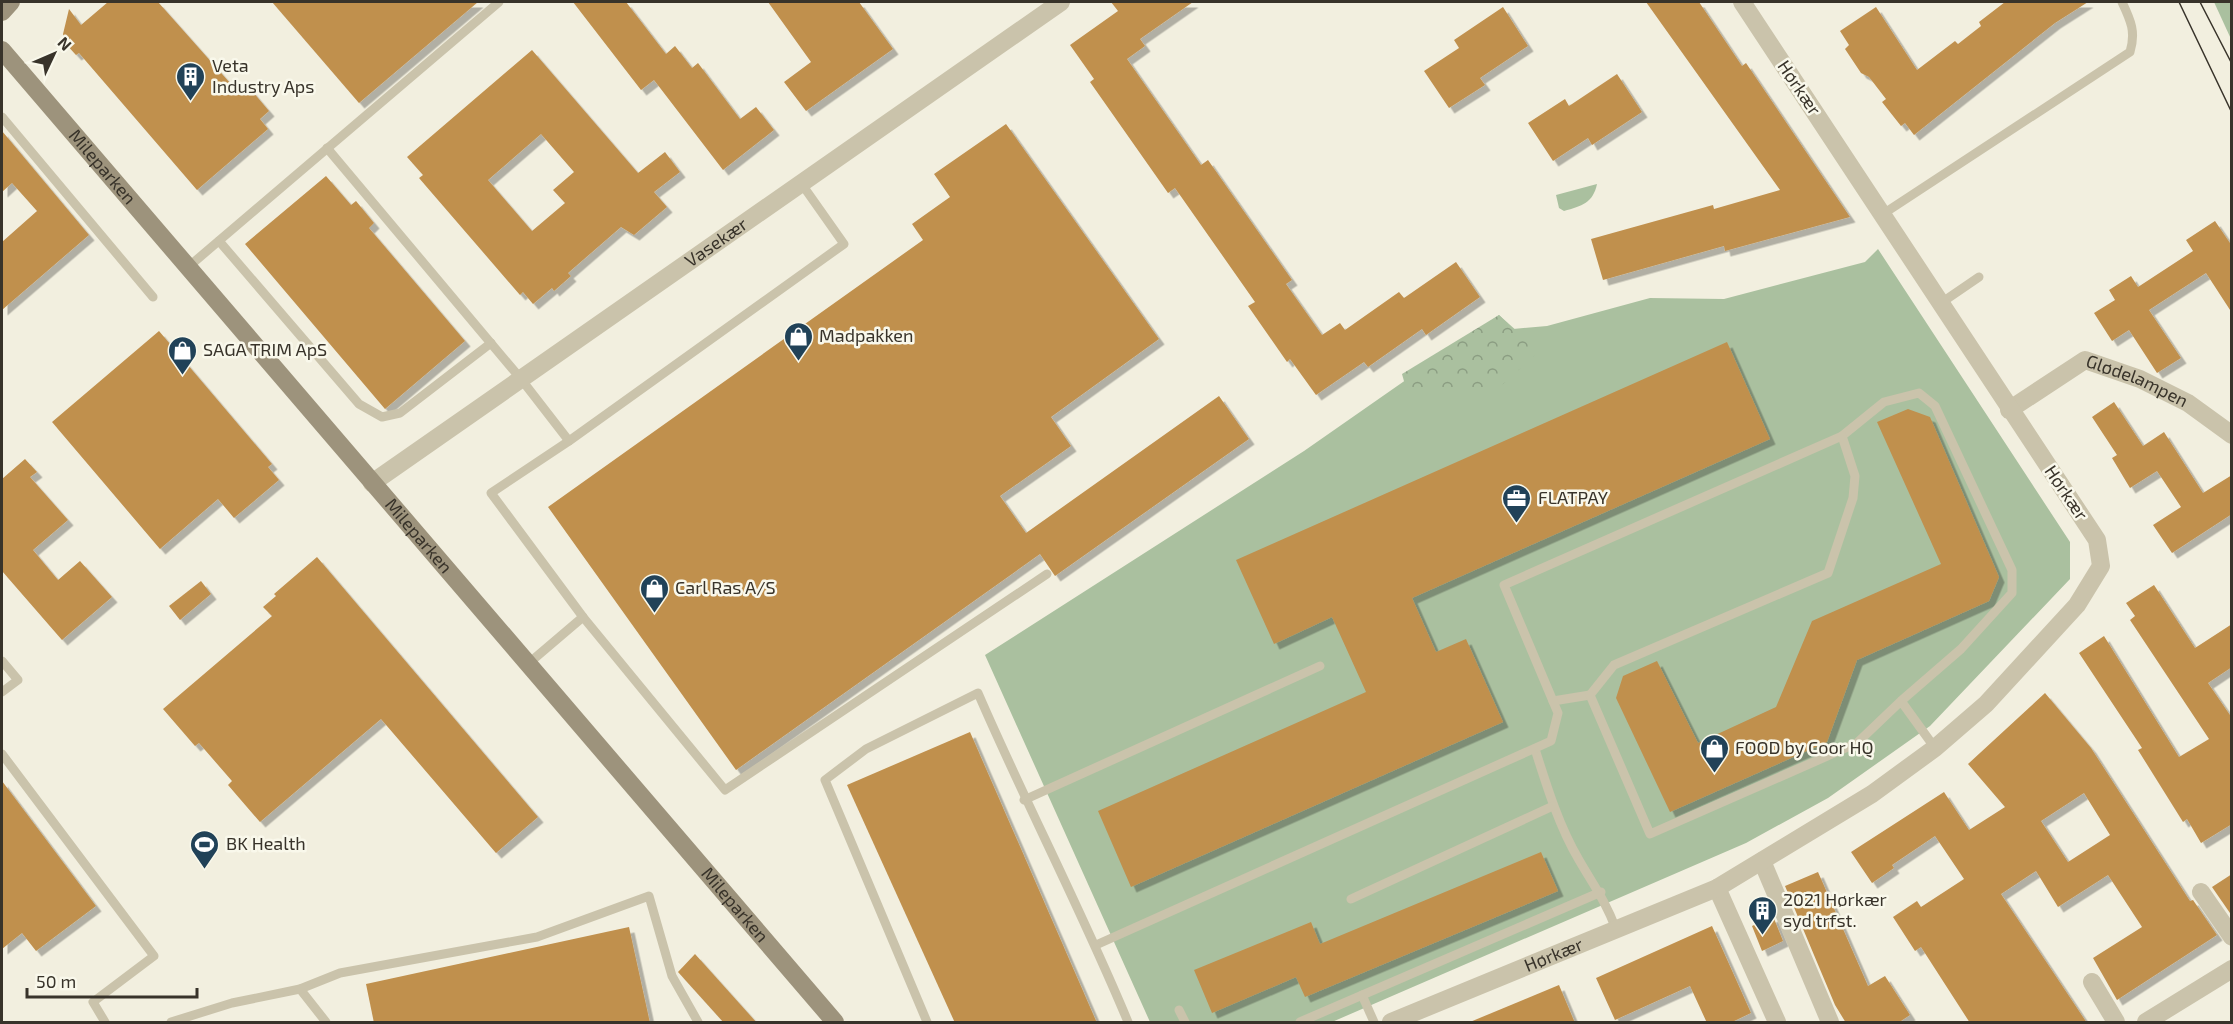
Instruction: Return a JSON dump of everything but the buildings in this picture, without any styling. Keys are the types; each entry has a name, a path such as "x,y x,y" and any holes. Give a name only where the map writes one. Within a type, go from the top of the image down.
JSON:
{"street":[{"path":"2,12 11,2"},
{"name":"Vasekær","path":"372,483 1061,2"},
{"name":"Hørkær","path":"1391,1023 1717,888 1872,794 1935,748 1986,704 2077,605 2101,566 2097,540 2009,410 1883,214 1742,2"},
{"name":"Mileparken","path":"2,50 186,268 529,663 836,1023"},
{"name":"Glødelampen","path":"2009,410 2085,360 2140,379 2188,403 2232,435"},
{"path":"1762,861 1830,1023"},
{"path":"1717,888 1777,1023"},
{"path":"2201,892 2232,937"},
{"path":"2146,1023 2232,969"},
{"path":"2092,982 2116,1023"}],"lane":[{"path":"186,268 500,2"},
{"path":"1883,214 2130,52 2134,37 2133,23 2122,2"},
{"path":"2,117 153,297"},
{"path":"327,148 521,379 569,441"},
{"path":"801,183 844,244 569,441 491,493 583,617 725,790 1047,574"},
{"path":"219,241 359,404 382,417 400,413 490,343"},
{"path":"1941,303 1979,277"},
{"path":"1096,945 1551,741 1558,713 1504,585 1842,436 1884,402 1919,393 1935,406 2012,570 2012,593 1961,649 1857,743 1650,834 1590,695"},
{"path":"1553,701 1590,695 1614,665 1828,573 1853,498 1855,476 1842,436"},
{"path":"529,663 583,617"},
{"path":"2,661 18,680 2,692"},
{"path":"1024,800 1320,666"},
{"path":"927,1023 825,780 866,749 978,693 1024,800 1096,945 1128,1023"},
{"path":"1902,701 1935,748"},
{"path":"1535,749 1553,806 1579,860 1601,892 1616,929"},
{"path":"2,754 154,956 93,1002 105,1023"},
{"path":"1352,899 1553,806"},
{"path":"1300,1023 1601,892"},
{"path":"171,1023 232,1003 300,989 340,973 537,937 649,896 672,976 698,1023"},
{"path":"300,989 326,1023"},
{"path":"1362,995 1374,1023"},
{"path":"1179,1010 1185,1023"}],"green space":[{"path":"2214,2 2231,2 2231,39"},
{"path":"1597,184 1593,196 1586,203 1564,211 1559,208 1556,195"},
{"path":"1878,249 2070,542 2070,579 1930,726 1828,798 1746,843 1332,1022 1150,1022 985,655 1304,451 1499,315 1513,329 1547,326 1650,298 1724,299 1865,262"},
{"path":"1499,315 1539,351 1502,385 1461,393 1407,392 1402,374"}],"tram line":[{"path":"2179,2 2232,113"},
{"path":"2200,2 2232,64"}],"place":[{"name":"Veta Industry Aps","path":"191,102"},
{"name":"Madpakken","path":"798,362"},
{"name":"SAGA TRIM ApS","path":"182,376"},
{"name":"FLATPAY","path":"1517,524"},
{"name":"Carl Ras A/S","path":"654,614"},
{"name":"FOOD by Coor HQ","path":"1714,774"},
{"name":"BK Health","path":"205,870"},
{"name":"2021 Hørkær syd trfst.","path":"1762,936"}]}
